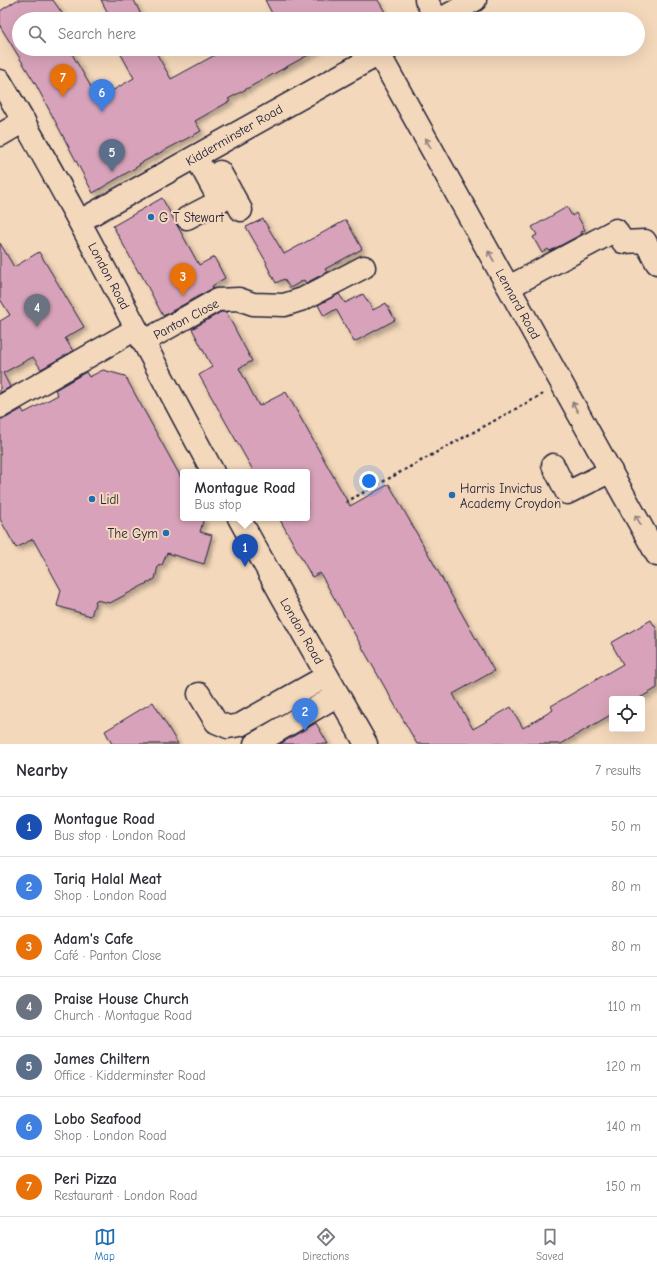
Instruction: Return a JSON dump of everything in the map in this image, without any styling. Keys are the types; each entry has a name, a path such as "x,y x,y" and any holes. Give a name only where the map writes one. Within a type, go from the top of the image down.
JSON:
{"street":[{"path":"426,0 433,12"},
{"path":"454,12 475,0"},
{"name":"Kidderminster Road","path":"80,221 376,56"},
{"name":"Lennard Road","path":"385,56 509,287 657,555"},
{"name":"London Road","path":"0,81 80,221 211,469"},
{"path":"0,135 24,121"},
{"path":"201,154 242,210"},
{"path":"187,218 220,202 201,154"},
{"path":"509,287 616,230 623,242 645,241 657,264"},
{"name":"Panton Close","path":"0,408 140,335 217,300 239,299 253,304 284,305 303,300 364,267"},
{"path":"553,465 567,492 611,471"},
{"name":"London Road","path":"240,521 366,744"},
{"path":"199,694 216,722 228,726 240,725 327,676"},
{"path":"254,744 338,695"}],"path":[{"path":"346,502 562,383"}],"building":[{"path":"17,0 53,0 61,12 12,12 12,46 0,26 0,11"},
{"path":"101,0 134,0 140,12 107,12"},
{"path":"265,0 378,0 385,12 271,12"},
{"path":"18,56 73,56 98,99 134,78 122,56 158,56 171,79 213,56 306,56 228,99 230,101 195,121 201,131 139,164 140,165 93,193 35,83"},
{"path":"162,198 199,265 214,257 225,278 212,286 213,288 163,316 140,272 139,273 113,226"},
{"path":"567,207 572,216 576,213 585,230 581,232 582,234 550,251 548,249 542,253 533,237 537,235 532,227"},
{"path":"263,219 284,254 346,220 362,249 325,269 327,272 306,283 304,280 290,288 284,279 276,283 266,264 267,263 246,227"},
{"path":"0,243 14,267 39,252 84,327 65,338 73,351 41,369 33,357 3,373 10,387 0,393 0,321 10,315 0,299"},
{"path":"339,294 345,303 363,294 373,310 386,303 395,320 354,342 336,309 324,316 318,305"},
{"path":"221,312 226,312 252,361 239,368 259,406 286,392 350,506 389,484 494,671 453,694 473,729 511,707 523,728 553,710 551,706 623,664 611,643 651,620 657,630 657,688 643,696 609,696 609,716 561,744 417,744 320,573 312,577 281,521 310,521 310,469 252,469 199,375 212,367 192,329"},
{"name":"Lidl","path":"103,370 125,376 180,476 180,521 203,521 200,532 212,535 204,564 167,553 162,565 158,566 155,579 110,603 96,600 91,616 57,606 61,590 33,539 16,548 0,519 0,419 6,418 22,409 24,413 58,395 55,390 86,372 89,377"},
{"path":"153,702 178,744 112,744 105,731"},
{"path":"316,723 328,744 280,744"}],"place":[{"name":"Peri Pizza","path":"63,97"},
{"name":"Lobo Seafood","path":"102,112"},
{"name":"James Chiltern","path":"112,172"},
{"name":"G T Stewart","path":"151,217"},
{"name":"Adam's Cafe","path":"183,296"},
{"name":"Praise House Church","path":"37,327"},
{"name":"Harris Invictus Academy Croydon","path":"452,495"},
{"name":"Lidl","path":"92,499"},
{"name":"The Gym","path":"166,533"},
{"name":"Montague Road","path":"245,567"},
{"name":"Tariq Halal Meat","path":"305,731"}]}
